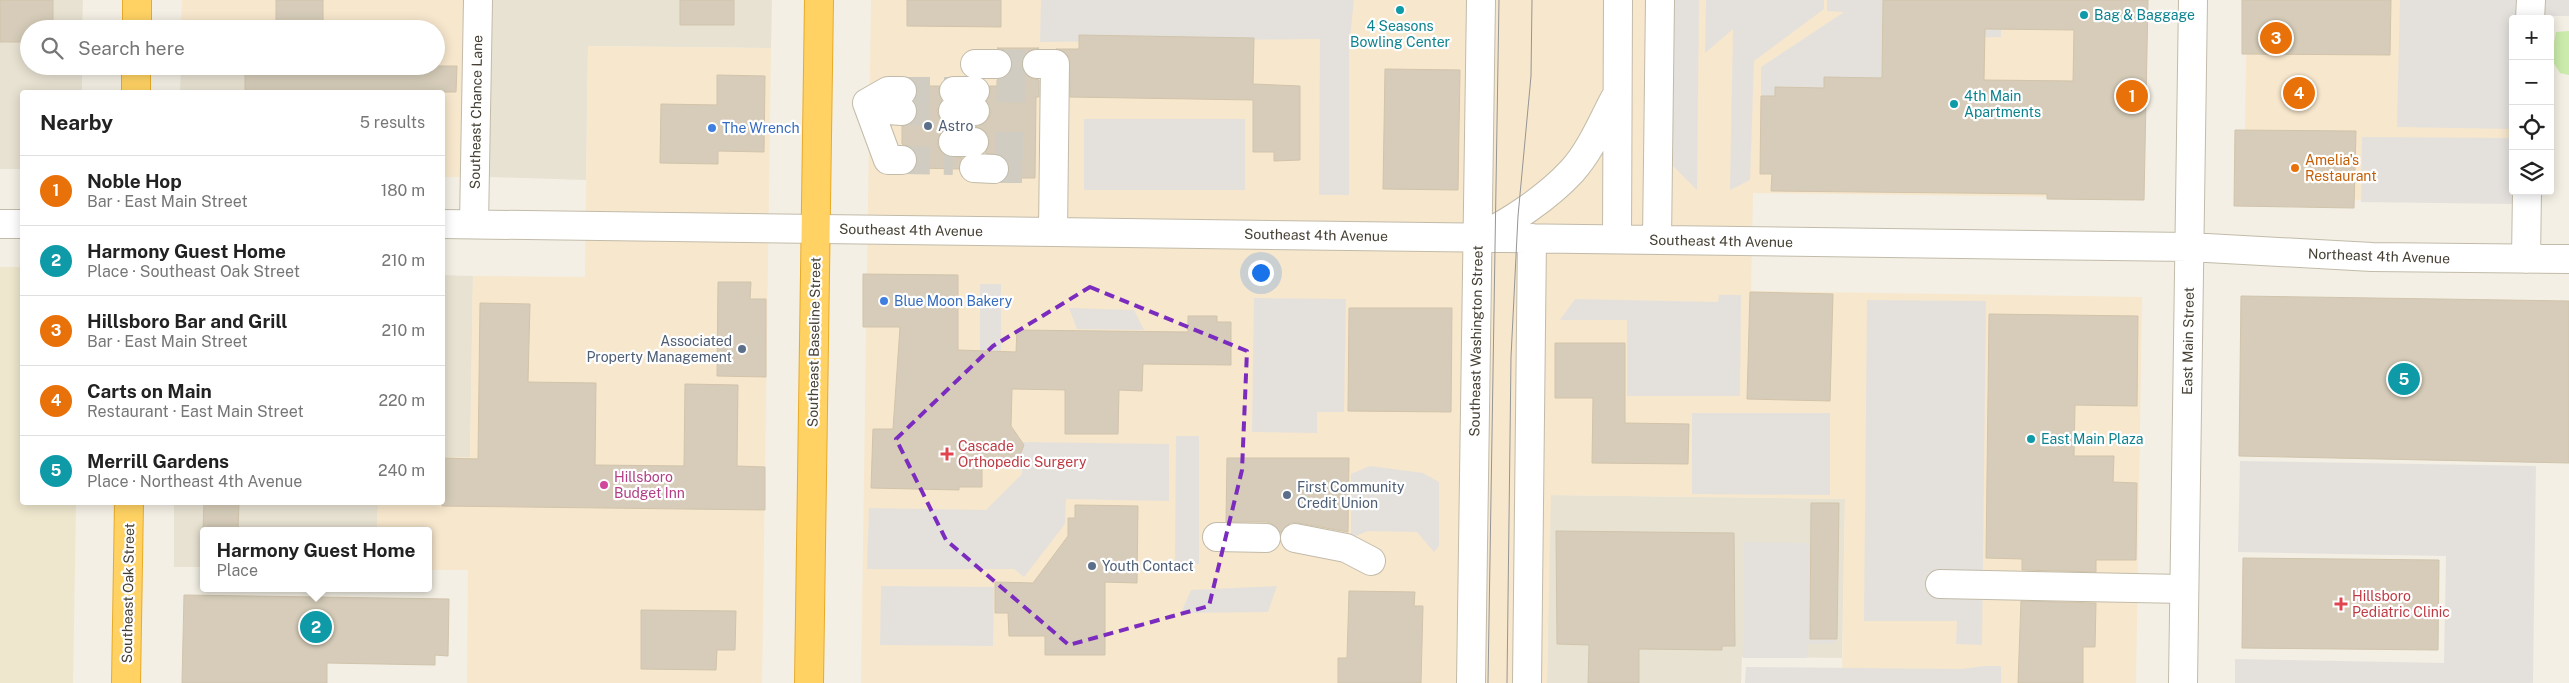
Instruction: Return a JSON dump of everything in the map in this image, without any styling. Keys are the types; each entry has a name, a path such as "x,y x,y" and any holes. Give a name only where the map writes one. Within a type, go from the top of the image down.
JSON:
{"highway":[{"path":"137,0 137,20"},
{"name":"Southeast Baseline Street","path":"809,683 819,0"},
{"path":"136,75 136,90"},
{"name":"Southeast Oak Street","path":"126,683 129,505"}],"street":[{"name":"Southeast Chance Lane","path":"474,224 478,0"},
{"name":"Southeast Washington Street","path":"1471,683 1481,0"},
{"path":"1617,240 1618,0"},
{"path":"1657,240 1660,0"},
{"name":"East Main Street","path":"2183,683 2193,0"},
{"path":"2530,15 2531,0"},
{"path":"1043,81 1045,158 1053,232"},
{"path":"902,101 888,91 867,103 888,160 902,151"},
{"path":"1478,238 1518,216 1572,171 1591,144 1617,94"},
{"path":"2526,258 2527,195"},
{"path":"0,224 20,224"},
{"name":"Southeast 4th Avenue","path":"445,224 2189,247"},
{"path":"1527,683 1532,238"},
{"name":"Northeast 4th Avenue","path":"2189,247 2372,257 2569,259"},
{"path":"1217,537 1266,538"},
{"path":"1295,538 1346,548 1371,561"},
{"path":"1940,584 2184,589"}],"highlighted area":[{"path":"1090,287 1247,351 1242,470 1209,606 1069,645 946,540 896,439 993,346"}],"shaded area":[{"path":"0,0 83,0 82,20 20,20 20,75 82,75 82,90 20,90 20,169 0,169"},
{"path":"182,0 463,0 461,177 445,177 445,90 279,90 279,75 445,75 445,20 181,20"},
{"path":"491,0 772,0 771,48 588,46 586,180 488,177"},
{"path":"871,0 2146,0 2143,198 1753,193 1751,291 2142,297 2136,683 1842,683 1845,499 1551,495 1547,683 861,683"},
{"path":"1041,0 1354,0 1349,47 1349,195 1319,195 1320,39 1040,42"},
{"path":"1674,0 1699,0 1697,190 1671,164"},
{"path":"1706,0 1824,0 1824,9 1754,61 1750,180 1730,190 1733,29 1705,53"},
{"path":"1827,0 2001,0 2001,37 1952,38 1950,131 1761,129 1761,67 1844,12 1827,11"},
{"path":"2247,0 2540,0 2519,15 2509,15 2509,195 2520,195 2537,204 2244,197"},
{"path":"2400,0 2518,0 2518,15 2509,15 2509,129 2397,127"},
{"path":"2543,0 2569,0 2569,16 2543,15"},
{"path":"588,46 771,48 762,683 467,683 468,570 432,570 432,527 377,527 378,505 445,505 445,457 470,457 473,276 585,277"},
{"path":"181,75 279,75 279,90 180,90"},
{"path":"1084,119 1245,119 1245,190 1084,190"},
{"path":"2362,137 2509,138 2509,195 2514,195 2514,204 2361,202"},
{"path":"0,267 20,267 20,505 76,505 73,683 0,683"},
{"path":"445,275 473,276 470,457 445,457"},
{"path":"980,284 1001,284 1001,351 980,350"},
{"path":"1719,295 1741,295 1740,396 1627,396 1627,320 1560,320 1575,299 1718,302"},
{"path":"1254,298 1346,299 1344,412 1317,412 1317,433 1252,432"},
{"path":"1867,300 1986,301 1982,645 1956,644 1957,621 1864,621"},
{"path":"1069,308 1134,310 1144,330 1077,329"},
{"path":"1692,413 1830,413 1830,495 1692,494"},
{"path":"1176,436 1199,436 1199,564 1175,564"},
{"path":"1022,442 1169,444 1169,501 1066,499 1065,524 1024,577 1014,569 867,569 869,508 986,510 1022,474"},
{"path":"2240,461 2536,466 2533,683 2235,683 2235,659 2444,663 2446,556 2238,552"},
{"path":"1370,466 1423,473 1439,482 1439,546 1434,552 1417,532 1368,531 1351,538 1351,474"},
{"path":"1550,495 1845,499 1842,658 1742,657 1741,683 1547,683"},
{"path":"174,505 378,505 377,527 200,527 200,567 174,567"},
{"path":"1809,505 1837,506 1836,643 1808,644 1807,658 1743,658 1744,542 1809,543"},
{"path":"881,586 994,587 993,646 880,645"},
{"path":"1277,586 1268,612 1181,613 1191,590"},
{"path":"2001,666 2001,683 1745,683 1746,667 1961,669"}],"green space":[{"path":"2569,31 2569,75 2560,73 2554,64 2556,32"}],"building":[{"path":"0,0 53,0 53,20 20,20 20,42 0,42"},
{"path":"276,0 323,0 323,20 276,20"},
{"path":"680,0 734,0 734,25 680,25"},
{"path":"907,0 1001,0 1001,27 907,26"},
{"name":"4th Main Apartments","path":"1883,0 2148,0 2144,200 2047,199 2047,194 1771,191 1772,174 1760,174 1761,96 1775,96 1775,87 1824,88 1824,77 1882,78","holes":["1985,29 2074,30 2073,81 1984,80"]},
{"path":"2242,0 2391,0 2390,55 2242,54"},
{"path":"1079,35 1254,38 1253,84 1300,86 1300,160 1274,161 1274,152 1253,152 1253,100 1070,97 1069,57 1063,51 1056,49 1079,49"},
{"path":"997,48 1039,48 1029,51 1023,57 1021,64 1023,71 1029,77 1039,80 1039,97 1036,97 1035,178 1007,178 1010,169 1008,161 1002,156 985,153 990,142 988,135 982,129 975,127 983,124 989,118 991,111 986,101 991,91 989,86 997,86 997,80 1005,77 1011,71 1013,64 1010,56 1004,50"},
{"path":"445,66 457,66 456,92 445,92 445,90 245,90 245,75 445,75"},
{"path":"1385,69 1460,70 1458,190 1383,189"},
{"name":"The Wrench","path":"717,75 765,76 764,152 718,151 718,164 660,163 661,104 717,105"},
{"path":"916,86 940,86 938,91 942,100 937,111 939,118 945,124 952,126 940,134 937,142 939,149 945,155 963,158 959,169 915,168 918,160 916,153 910,147 902,144 902,126 915,120 917,113 913,101 918,91"},
{"name":"Amelia's Restaurant","path":"2235,130 2356,131 2354,208 2234,206"},
{"path":"863,274 958,275 958,350 1016,352 1017,330 1188,332 1188,316 1217,316 1217,322 1231,322 1231,365 1143,364 1142,391 1119,390 1118,434 1065,434 1065,390 1012,389 1011,426 1024,445 1016,466 982,465 982,487 959,487 959,490 871,488 873,429 893,429 900,327 863,327"},
{"path":"718,282 751,282 750,299 766,299 766,377 717,376"},
{"path":"1750,292 1833,294 1830,401 1747,399"},
{"path":"2241,296 2569,301 2569,463 2239,456"},
{"path":"480,303 530,304 528,382 596,383 595,465 684,466 685,384 738,385 737,466 765,467 765,510 442,506 445,505 445,458 478,459"},
{"path":"1349,308 1452,308 1451,412 1348,411"},
{"name":"East Main Plaza","path":"1989,314 2138,316 2137,406 2075,405 2074,456 2114,456 2113,482 2137,483 2136,560 2096,560 2096,572 2022,570 2022,559 1986,558"},
{"path":"1555,343 1625,343 1625,423 1689,424 1688,464 1592,463 1593,398 1555,398"},
{"name":"First Community Credit Union","path":"1227,458 1349,458 1348,532 1290,523 1280,533 1274,525 1267,522 1226,522"},
{"path":"1811,503 1839,503 1837,639 1810,639"},
{"path":"204,505 239,505 238,527 203,527"},
{"name":"Youth Contact","path":"1075,505 1138,506 1137,583 1105,582 1105,655 1045,655 1045,636 1009,636 1008,613 995,613 995,582 1033,583 1068,536 1068,518 1075,518"},
{"path":"1556,531 1734,533 1735,646 1722,646 1722,650 1639,649 1639,683 1588,683 1589,645 1557,644"},
{"name":"Hillsboro Pediatric Clinic","path":"2243,558 2439,560 2438,650 2242,648"},
{"path":"1349,591 1415,592 1414,606 1423,606 1421,683 1338,683 1338,658 1347,658"},
{"path":"184,595 449,599 448,656 435,655 435,665 327,663 327,683 182,683"},
{"path":"2021,601 2096,603 2095,647 2083,647 2083,683 2018,683"},
{"path":"641,610 736,611 735,650 717,650 716,670 641,669"}],"tunnel":[{"path":"997,64 1037,64"},
{"path":"997,88 1037,89"},
{"path":"902,91 954,91"},
{"path":"902,111 953,111"},
{"path":"995,146 1036,146"},
{"path":"902,160 953,161"},
{"path":"994,169 1035,169"}],"tram line":[{"path":"1488,683 1499,0"},
{"path":"1507,683 1511,357 1518,216 1531,76 1532,0"}],"place":[{"name":"4 Seasons Bowling Center","path":"1400,10"},
{"name":"Bag & Baggage","path":"2084,15"},
{"name":"Hillsboro Bar and Grill","path":"2276,38"},
{"name":"Carts on Main","path":"2299,93"},
{"name":"Noble Hop","path":"2132,96"},
{"name":"4th Main Apartments","path":"1954,104"},
{"name":"Astro","path":"928,126"},
{"name":"The Wrench","path":"712,128"},
{"name":"Amelia's Restaurant","path":"2295,168"},
{"name":"Blue Moon Bakery","path":"884,301"},
{"name":"Associated Property Management","path":"742,349"},
{"name":"Merrill Gardens","path":"2404,379"},
{"name":"East Main Plaza","path":"2031,439"},
{"name":"Cascade Orthopedic Surgery","path":"947,454"},
{"name":"Hillsboro Budget Inn","path":"604,485"},
{"name":"First Community Credit Union","path":"1287,495"},
{"name":"Youth Contact","path":"1092,566"},
{"name":"Hillsboro Pediatric Clinic","path":"2341,604"},
{"name":"Harmony Guest Home","path":"316,627"}]}
